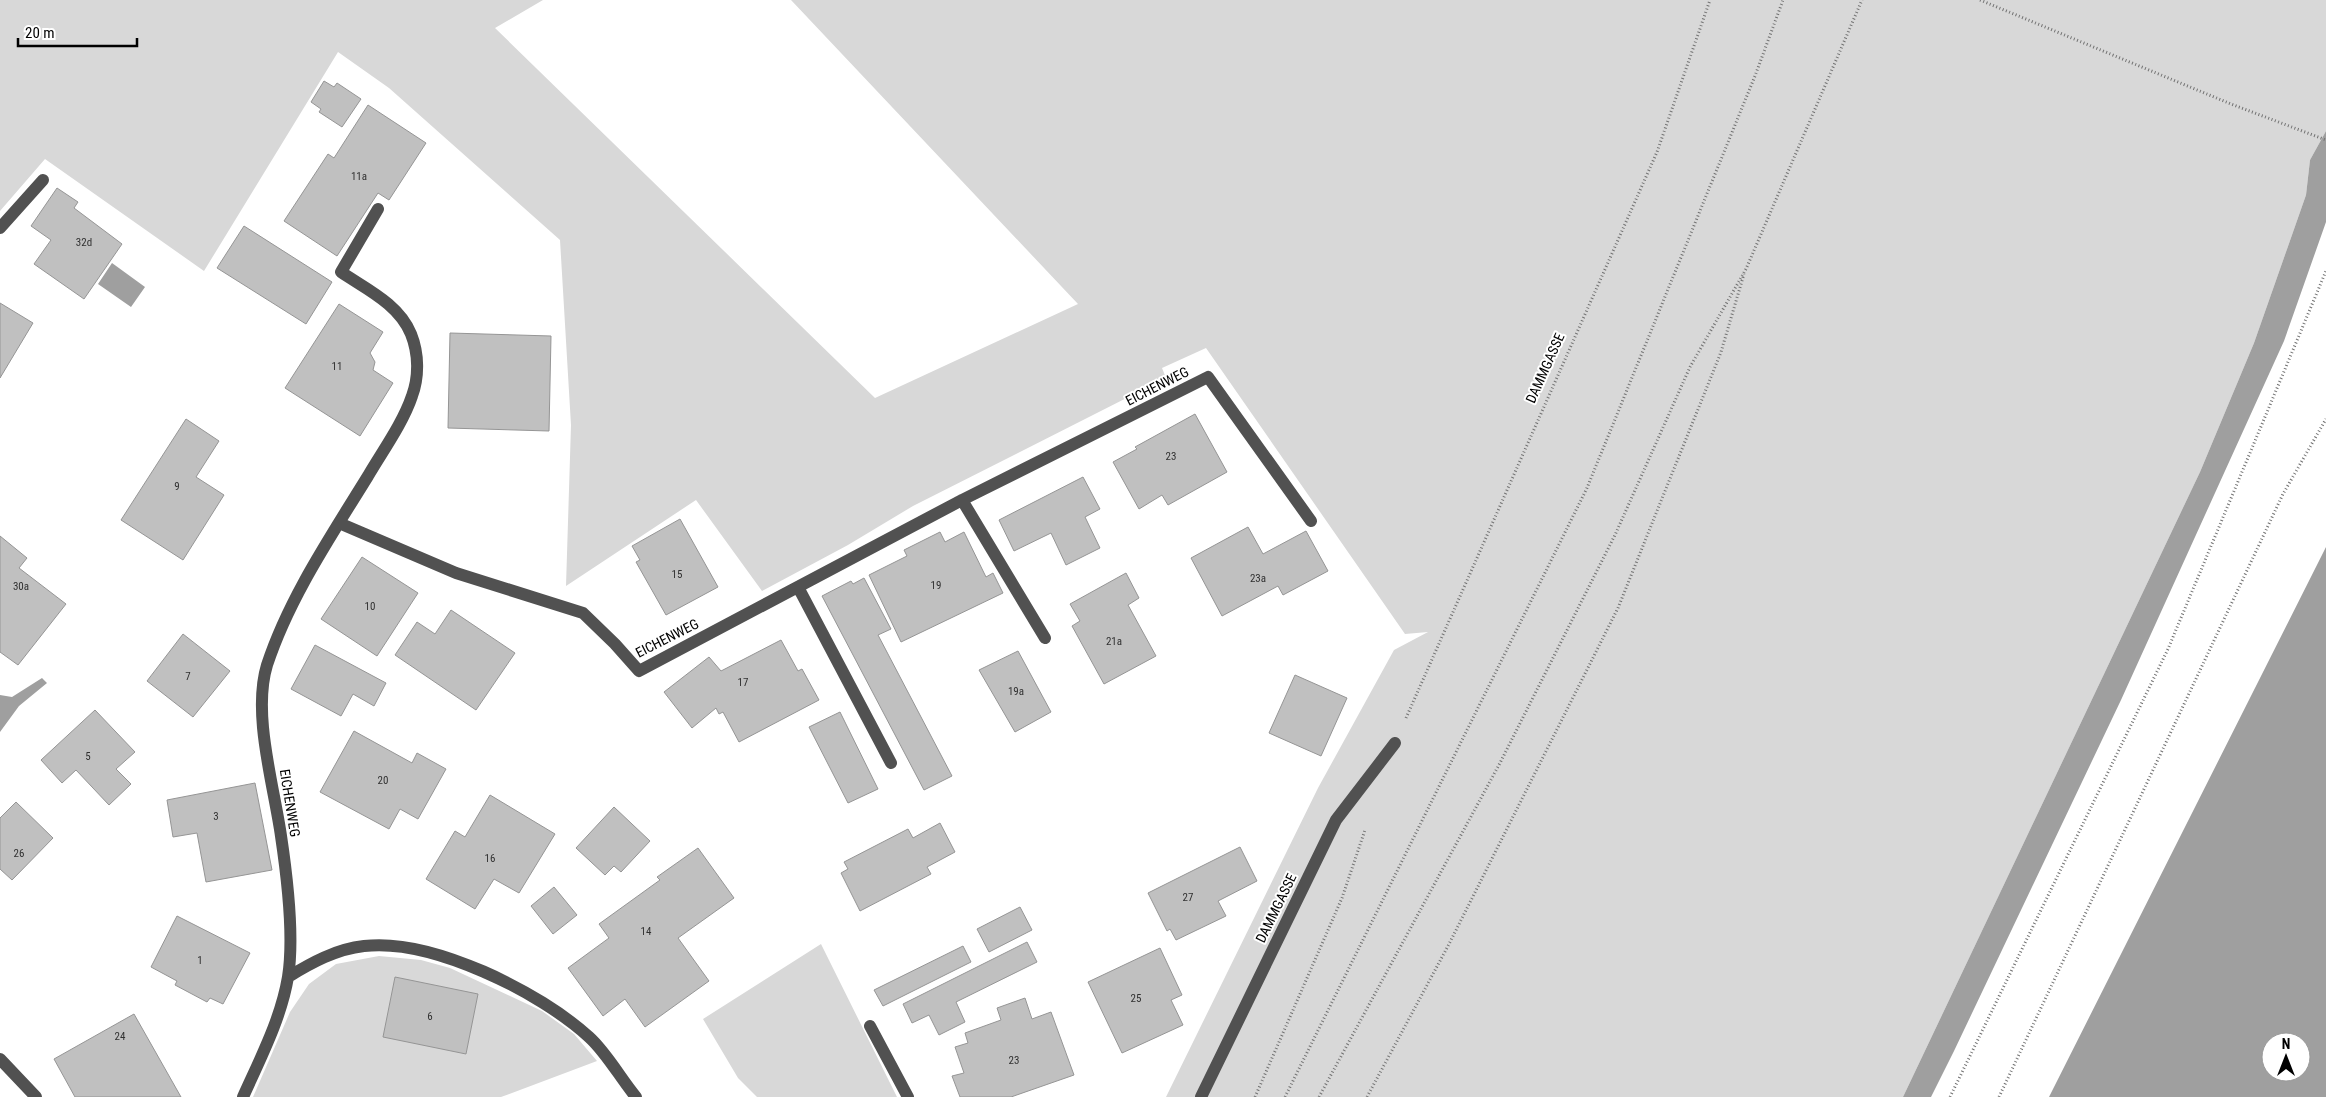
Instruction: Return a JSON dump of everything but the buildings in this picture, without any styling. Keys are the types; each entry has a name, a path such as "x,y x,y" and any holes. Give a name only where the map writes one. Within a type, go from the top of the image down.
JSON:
{"street":[{"path":"0,228 43,180"},
{"name":"EICHENWEG","path":"243,1097 277,1018 288,977 290,938 281,838 262,722 262,680 276,640 319,556 391,437 412,397 418,366 411,334 394,308 340,272 378,209"},
{"name":"EICHENWEG","path":"339,523 456,574 583,613 639,671 962,500 1208,377 1311,521"},
{"path":"962,500 1045,638"},
{"path":"798,587 891,762"},
{"name":"DAMMGASSE","path":"1201,1097 1336,820 1395,743"},
{"path":"288,977 320,958 364,946 410,948 464,964 536,997 590,1038 636,1097"},
{"path":"870,1026 908,1097"},
{"path":"2,1065 36,1097"}],"path":[{"name":"DAMMGASSE","path":"1395,743 1657,152 1710,0"},
{"path":"1285,1097 1587,488 1755,76 1783,0"},
{"path":"1319,1097 1500,763 1615,535 1690,367 1746,269 1862,0"},
{"path":"1980,0 2231,104 2326,140"},
{"path":"1367,1097 1448,946 1618,608 1721,352 1746,269"},
{"path":"1950,1097 2168,650 2326,271"},
{"path":"1999,1097 2283,494 2326,419"},
{"path":"1255,1097 1342,898 1367,825"}],"shaded area":[{"path":"0,0 543,0 495,28 875,398 1078,304 791,0 2326,0 2326,131 2310,160 2306,195 2254,343 2200,472 1903,1097 1166,1097 1318,788 1394,650 1428,632 1405,634 1206,348 1162,368 1166,378 913,506 848,545 762,591 696,500 566,586 571,425 560,240 389,88 338,52 204,271 45,159 0,211"},
{"path":"2326,131 2326,222 2284,341 2121,700 1931,1097 1903,1097 2200,472 2254,343 2306,195 2310,160"},
{"path":"112,263 145,287 131,307 98,284"},
{"path":"2326,547 2326,1097 2049,1097"},
{"path":"42,678 47,683 19,706 0,732 0,695 12,697"},
{"path":"821,944 897,1097 757,1097 738,1078 703,1019"},
{"path":"379,956 421,960 450,968 542,1011 574,1034 597,1061 501,1097 253,1097 290,1012 309,984 336,964"}]}
